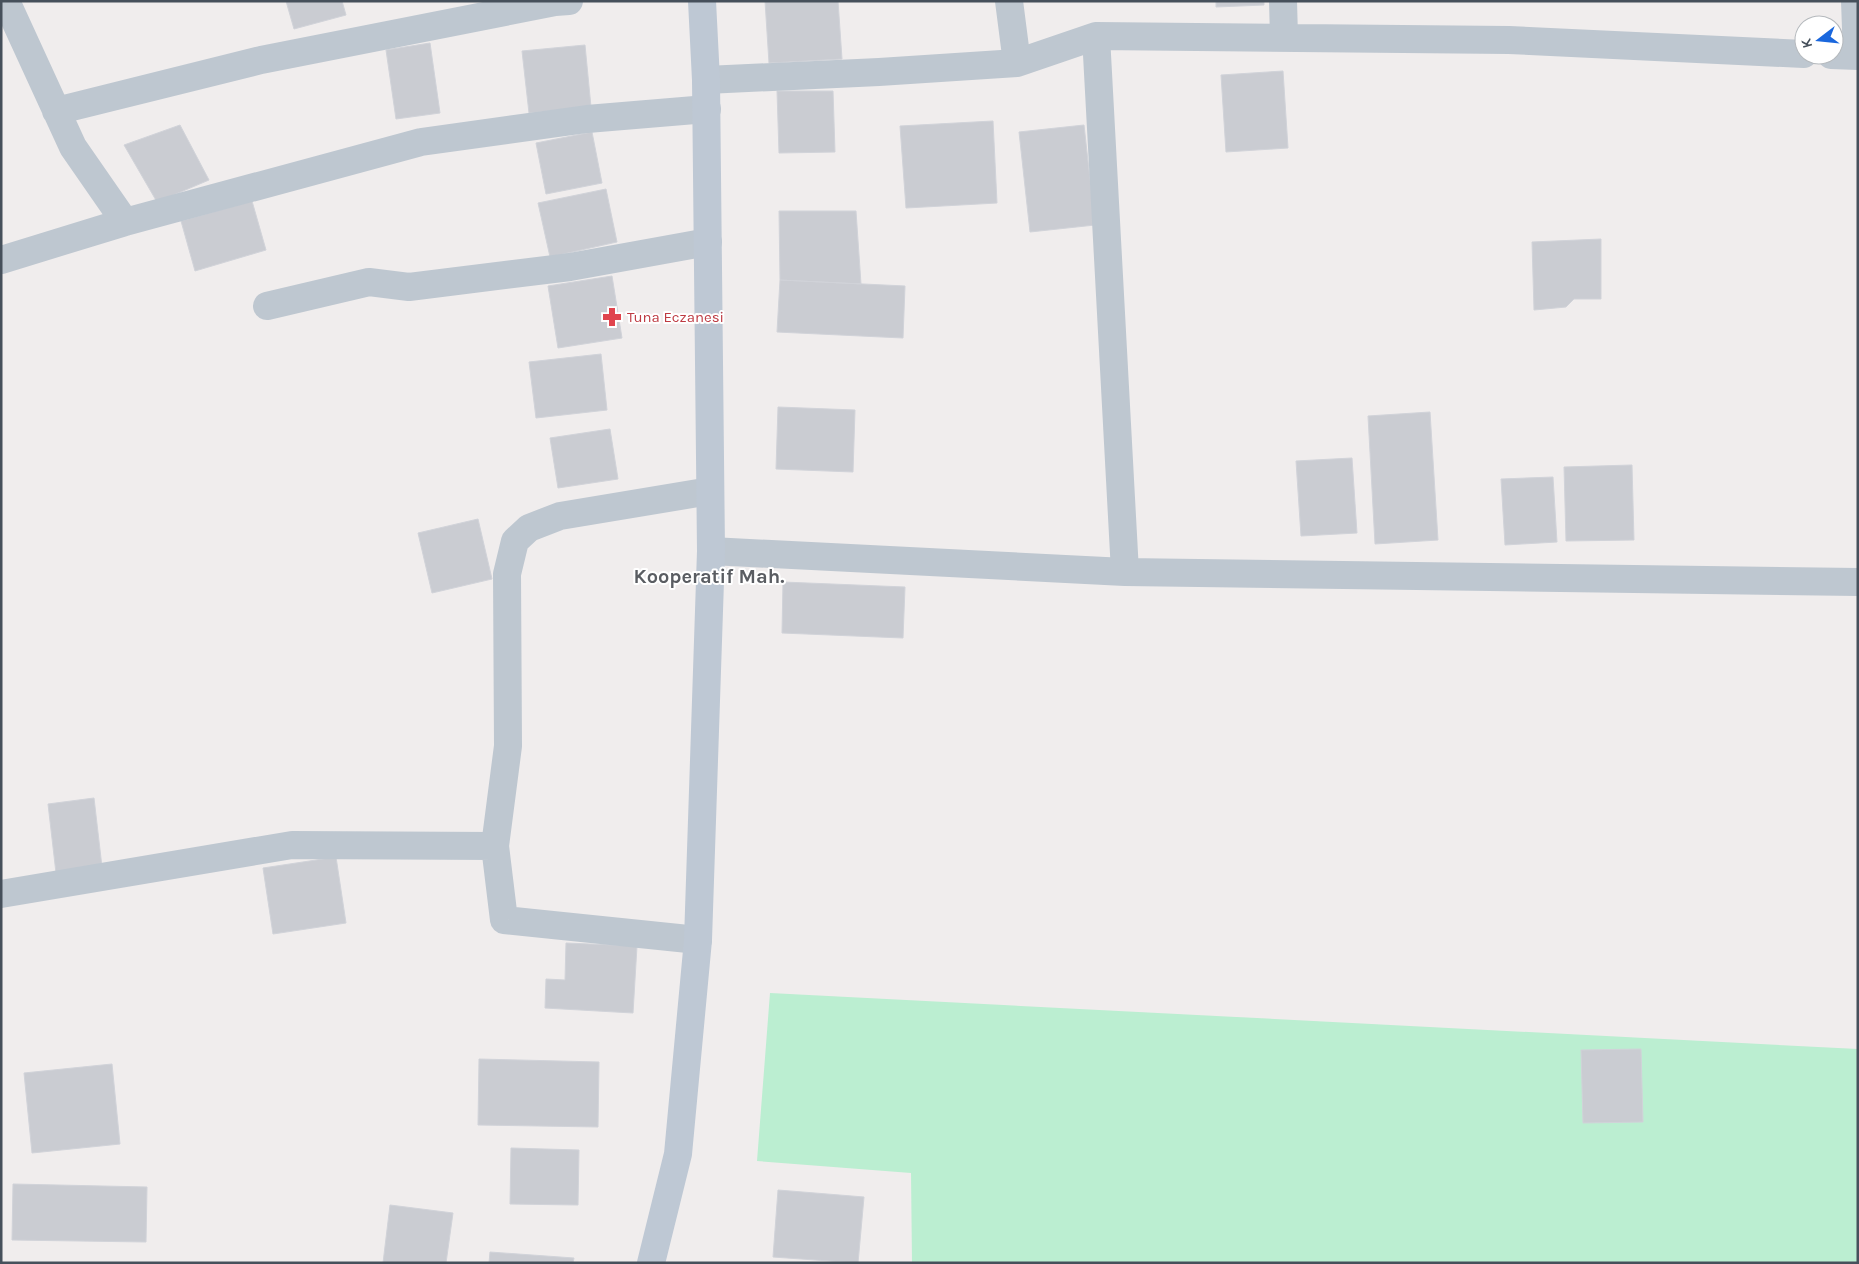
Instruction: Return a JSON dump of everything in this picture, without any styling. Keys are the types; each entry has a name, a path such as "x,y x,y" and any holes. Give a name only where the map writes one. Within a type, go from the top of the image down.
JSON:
{"main road":[{"path":"651,1263 678,1154 698,940 711,551 706,80 702,1"}],"street":[{"path":"6,1 73,147 125,222"},
{"path":"56,111 261,60 569,1"},
{"path":"1009,1 1017,63"},
{"path":"1283,1 1284,37"},
{"path":"706,80 1017,63 1096,36 1509,40 1794,54"},
{"path":"1096,36 1125,572"},
{"path":"1,260 125,222 421,142 587,119 706,109"},
{"path":"267,306 368,282 408,287 418,286 570,267 708,242"},
{"path":"698,940 504,920 495,846 508,746 506,574 515,541 529,528 560,516 710,491"},
{"path":"711,551 1125,572 1858,582"},
{"path":"1,894 292,845 495,846"}],"lane":[{"path":"1847,56 1850,1"}],"green space":[{"path":"770,993 1858,1049 1858,1263 912,1263 911,1173 757,1161"}],"building":[{"path":"286,1 342,1 346,15 294,29"},
{"path":"765,1 838,1 842,59 769,63"},
{"path":"1216,1 1264,1 1264,5 1216,7"},
{"path":"430,43 440,113 396,119 386,50"},
{"path":"585,45 591,107 529,113 522,51"},
{"path":"1283,71 1288,148 1226,152 1221,75"},
{"path":"777,91 833,91 835,152 779,153"},
{"path":"993,121 997,203 906,208 900,126"},
{"path":"180,125 209,180 157,202 124,145"},
{"path":"1084,125 1095,225 1030,232 1019,132"},
{"path":"592,132 602,183 546,194 536,143"},
{"path":"606,189 617,242 550,257 538,203"},
{"path":"252,201 266,250 195,271 181,221"},
{"path":"779,211 856,211 861,284 780,280"},
{"path":"1601,239 1601,299 1574,299 1566,307 1534,310 1532,242"},
{"path":"612,276 622,338 558,348 548,286"},
{"path":"780,280 905,286 903,338 777,332"},
{"path":"601,354 607,410 536,418 529,362"},
{"path":"778,407 855,410 853,472 776,469"},
{"path":"1430,412 1438,540 1375,544 1368,416"},
{"path":"610,429 618,479 558,488 550,438"},
{"path":"1352,458 1357,533 1301,536 1296,461"},
{"path":"1632,465 1634,540 1566,541 1564,467"},
{"path":"1553,477 1557,542 1505,545 1501,479"},
{"path":"478,519 492,579 432,593 418,533"},
{"path":"783,582 905,587 903,638 782,633"},
{"path":"94,798 102,867 56,873 48,804"},
{"path":"336,857 346,923 273,934 263,868"},
{"path":"566,943 637,946 633,1013 545,1008 546,979 565,980"},
{"path":"1641,1049 1643,1122 1583,1123 1581,1050"},
{"path":"479,1059 599,1062 598,1127 478,1125"},
{"path":"112,1064 120,1144 32,1153 24,1073"},
{"path":"511,1148 579,1150 578,1205 510,1204"},
{"path":"13,1184 147,1187 146,1242 12,1240"},
{"path":"778,1190 864,1197 858,1263 773,1257"},
{"path":"390,1205 453,1213 446,1263 383,1263"},
{"path":"490,1252 574,1258 573,1263 489,1263"}],"place":[{"name":"Tuna Eczanesi","path":"612,317"}],"district":[{"name":"Kooperatif Mah.","path":"709,576"}]}
